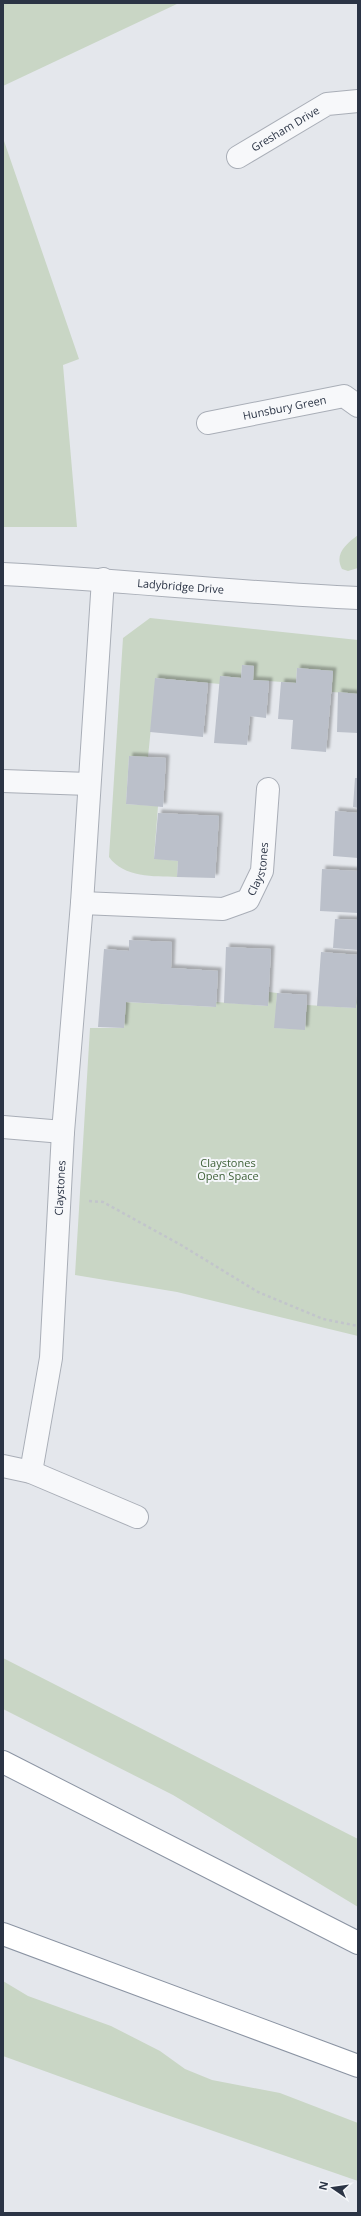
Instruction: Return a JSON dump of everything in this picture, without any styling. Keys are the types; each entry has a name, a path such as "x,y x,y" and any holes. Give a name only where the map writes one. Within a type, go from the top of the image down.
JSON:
{"highway":[{"path":"3,1762 358,1943"},
{"path":"3,1934 358,2066"}],"street":[{"name":"Gresham Drive","path":"238,157 327,104 358,101"},
{"name":"Hunsbury Green","path":"208,423 344,396 358,406"},
{"name":"Ladybridge Drive","path":"3,574 102,579 301,596 358,598"},
{"name":"Claystones","path":"31,1472 51,1358 63,1132 82,903 102,579"},
{"path":"3,781 90,784"},
{"name":"Claystones","path":"82,903 223,909 248,900 262,871 268,789"},
{"path":"3,1127 63,1132"},
{"path":"3,1466 31,1472 137,1517"}],"path":[{"path":"60,1200 102,1202 182,1245 258,1292 323,1319 358,1326"}],"green space":[{"path":"3,3 179,3 3,86"},
{"path":"3,138 79,359 63,365 77,527 3,527"},
{"path":"358,535 358,568 348,571 342,569 339,559 340,554 349,542"},
{"path":"150,618 358,640 358,694 332,692 333,671 297,668 296,683 253,680 254,666 242,665 241,678 221,676 220,684 156,678 148,757 129,756 126,804 158,806 154,858 178,861 177,877 149,876 131,872 115,864 109,857 123,638"},
{"name":"Claystones Open Space","path":"358,982 358,1336 177,1292 75,1275 90,1028 124,1028 126,1002 216,1007 216,1002 268,1006 269,992 277,993 275,1028 305,1029 307,1005 356,1008"},
{"path":"3,1658 358,1839 358,1907 173,1795 3,1709"},
{"path":"3,1981 28,1996 111,2026 160,2051 185,2069 212,2080 280,2093 358,2123 358,2181 141,2106 3,2056"}],"building":[{"path":"242,665 254,666 253,680 269,681 266,718 250,716 247,745 214,743 220,676 241,678"},
{"path":"297,668 333,671 326,752 291,749 293,720 278,719 281,682 296,683"},
{"path":"155,678 208,683 203,737 150,732"},
{"path":"338,692 358,694 358,733 337,732"},
{"path":"129,756 166,758 163,807 126,804"},
{"path":"355,778 358,778 358,808 353,807"},
{"path":"335,811 358,813 358,858 333,856"},
{"path":"158,813 219,816 215,878 177,877 178,861 154,859"},
{"path":"322,869 358,871 358,913 320,911"},
{"path":"335,919 358,920 358,950 333,948"},
{"path":"129,940 172,942 171,968 218,971 216,1007 126,1002 124,1028 98,1027 104,949 129,951"},
{"path":"226,947 271,949 268,1006 224,1003"},
{"path":"321,952 358,955 356,1008 317,1006"},
{"path":"277,993 307,995 305,1030 274,1028"}]}
